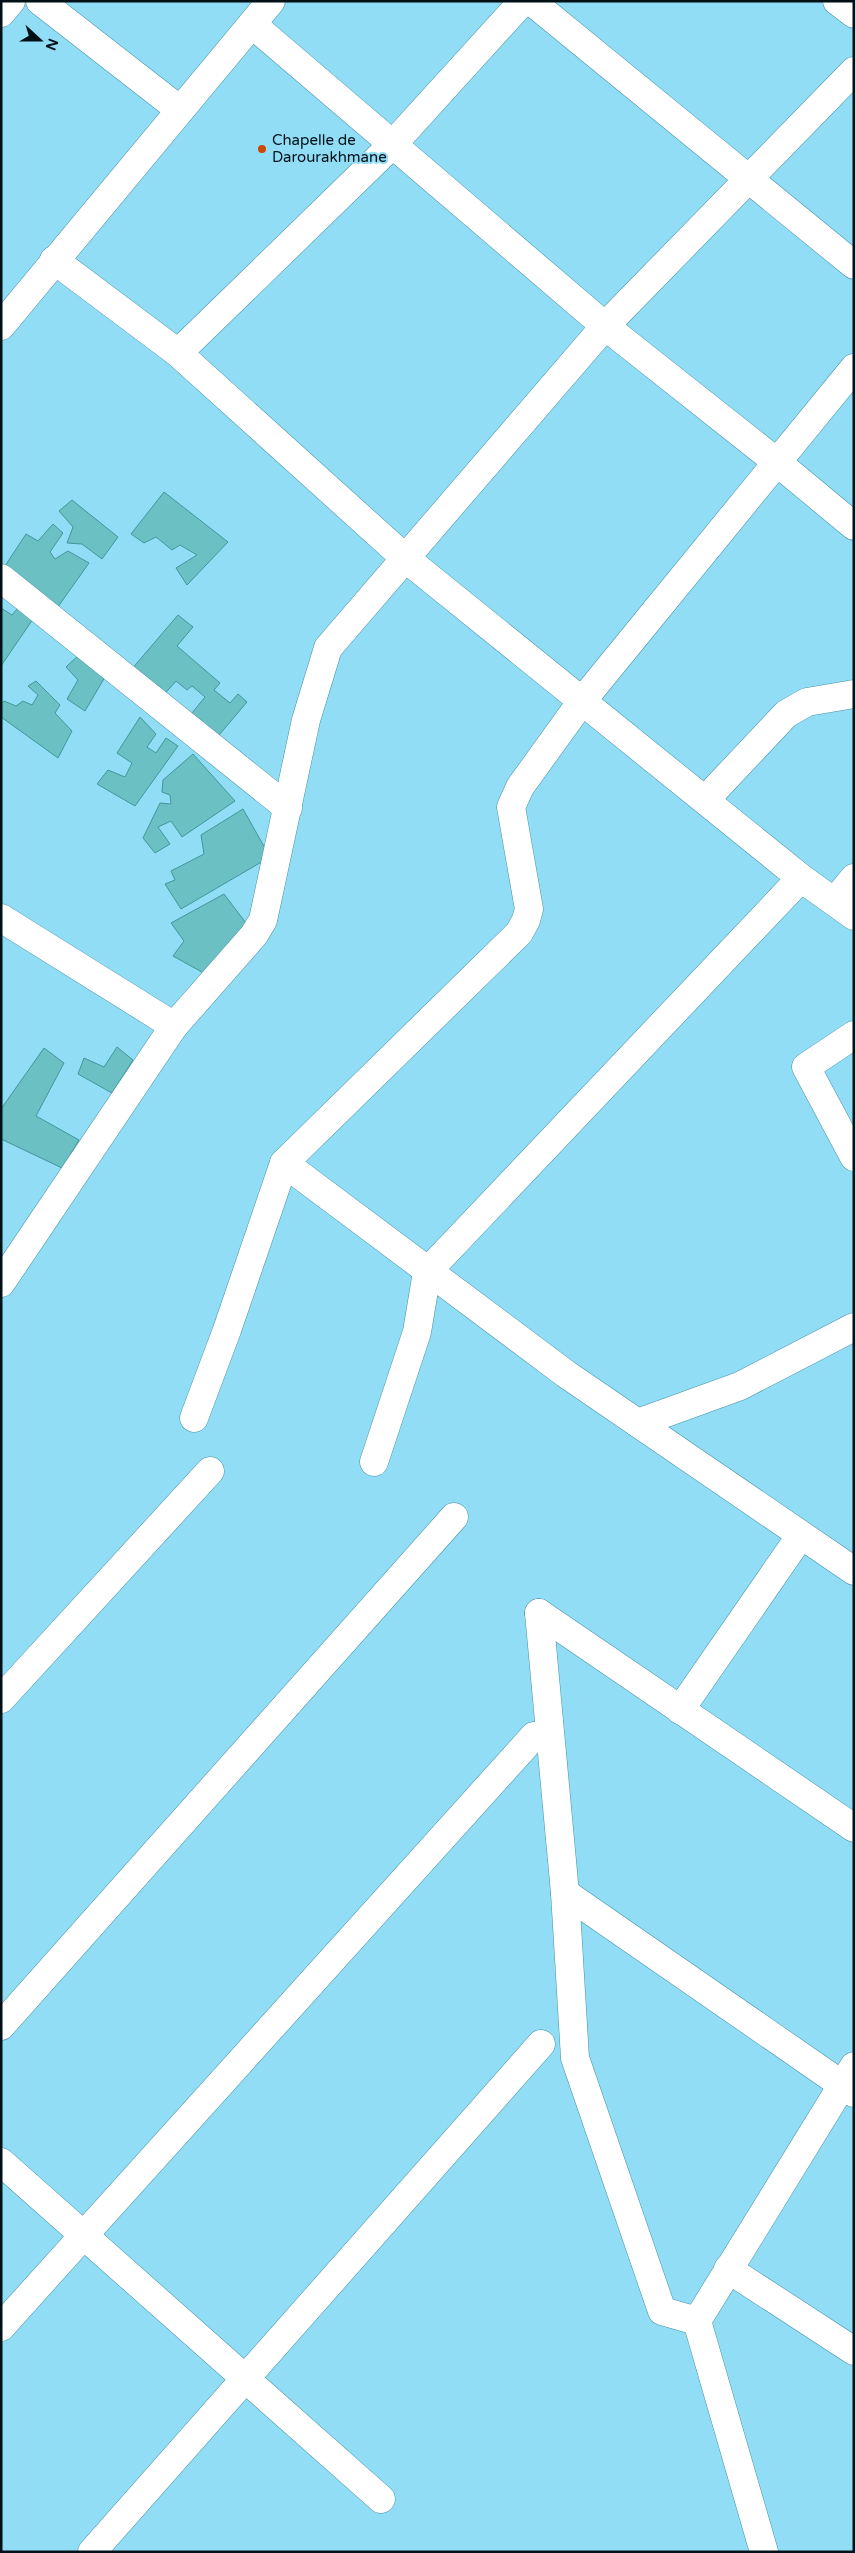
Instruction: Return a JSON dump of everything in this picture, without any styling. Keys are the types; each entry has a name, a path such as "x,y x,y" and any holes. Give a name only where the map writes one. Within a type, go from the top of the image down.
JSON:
{"street":[{"path":"1,13 11,1"},
{"path":"40,1 180,110"},
{"path":"1,326 271,1"},
{"path":"178,353 393,144 523,1"},
{"path":"531,1 750,178 854,265"},
{"path":"837,1 854,14"},
{"path":"253,25 605,326 778,463 854,526"},
{"path":"1,1283 174,1026 254,935 263,920 306,720 328,648 605,326 854,71"},
{"path":"54,260 178,353 405,558 706,799 801,878 844,909 854,878"},
{"path":"194,1418 227,1330 284,1163 519,934 526,920 529,908 512,807 513,799 582,701 854,368"},
{"path":"1,578 288,808"},
{"path":"706,799 786,714 807,702 854,694"},
{"path":"374,1462 417,1332 427,1272 801,878"},
{"path":"1,918 174,1026"},
{"path":"854,1035 806,1067 854,1157"},
{"path":"284,1163 427,1272 566,1374 854,1571"},
{"path":"638,1423 740,1386 854,1327"},
{"path":"1,1699 210,1471"},
{"path":"1,2026 454,1517"},
{"path":"680,1710 801,1535"},
{"path":"697,2321 662,2310 575,2058 565,1893 539,1613 854,1828"},
{"path":"1,2327 534,1736"},
{"path":"565,1893 850,2081 728,2269 697,2321 764,2552"},
{"path":"92,2552 541,2044"},
{"path":"1,2162 83,2236 246,2377 381,2499"},
{"path":"728,2269 854,2352"}],"building":[{"path":"164,492 228,542 187,585 176,568 197,555 180,545 172,550 156,537 144,543 131,534"},
{"path":"72,500 118,537 102,559 82,544 67,543 73,527 59,511"},
{"path":"53,524 63,533 50,552 55,559 68,551 89,563 55,611 5,566 26,534 38,541"},
{"path":"1,608 12,615 18,608 33,619 1,666"},
{"path":"178,615 193,627 177,646 220,683 214,690 230,703 238,694 247,702 214,741 188,718 205,697 192,686 187,690 176,681 162,697 131,670"},
{"path":"80,654 105,677 85,711 67,699 78,680 66,667"},
{"path":"36,681 60,705 55,713 72,731 58,758 1,717 1,704 4,701 16,706 23,701 32,705 38,695 28,686"},
{"path":"140,717 156,734 147,747 156,753 166,738 178,746 135,806 97,784 108,770 125,777 132,763 117,753"},
{"path":"193,754 235,801 182,837 171,821 158,827 170,844 155,853 143,838 160,803 171,804 170,795 162,792 163,780"},
{"path":"243,809 270,857 181,909 165,884 175,880 171,871 204,854 201,835"},
{"path":"224,894 249,927 209,976 173,956 184,941 171,923"},
{"path":"117,1047 133,1060 112,1093 78,1074 84,1058 104,1067"},
{"path":"44,1048 64,1063 36,1116 79,1140 62,1168 1,1139 1,1109"}],"place":[{"name":"Chapelle de Darourakhmane","path":"262,149"}]}
